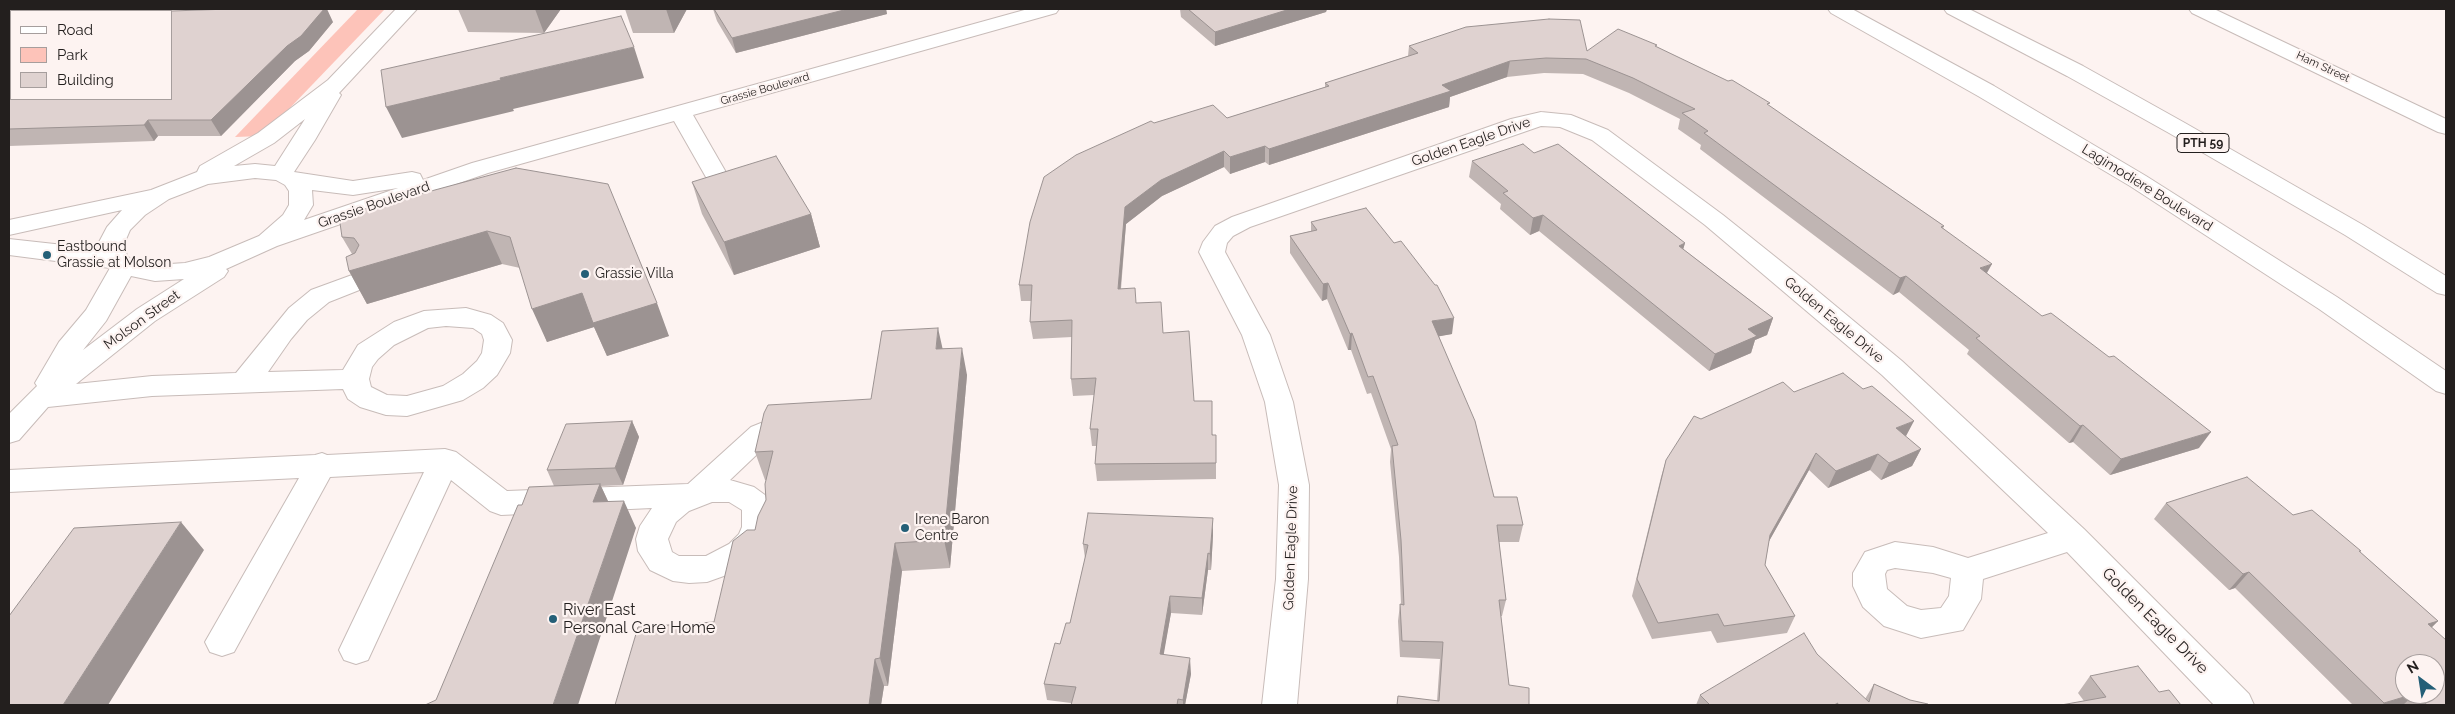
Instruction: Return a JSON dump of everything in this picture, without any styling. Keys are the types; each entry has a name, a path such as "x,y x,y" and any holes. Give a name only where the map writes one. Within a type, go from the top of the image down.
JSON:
{"street":[{"path":"120,262 111,244 118,228 136,210 266,138 336,85 407,9"},
{"name":"Grassie Boulevard","path":"258,246 480,168 1049,9"},
{"name":"Lagimodiere Boulevard","path":"1838,9 1986,91 2138,181 2328,303 2446,384"},
{"name":"PTH 59","path":"1954,9 2075,71 2177,128 2354,230 2446,288"},
{"name":"Ham Street","path":"2199,9 2446,127"},
{"path":"9,247 120,262 155,273 185,271 217,263 258,246 292,220 301,205 301,191 287,177 304,140 336,85"},
{"path":"681,112 723,188"},
{"name":"Golden Eagle Drive","path":"1279,705 1292,579 1294,485 1279,402 1256,336 1212,252 1215,242 1224,230 1241,222 1519,124 1542,118 1563,120 1600,135 1714,220 1892,368 2073,538 2237,705"},
{"name":"Grassie Boulevard","path":"169,191 229,173 254,171 353,188 480,168"},
{"path":"9,226 71,215 169,191"},
{"name":"Molson Street","path":"40,398 146,315 190,285 258,246"},
{"name":"Molson Street","path":"9,433 40,398 69,350 97,315 120,262"},
{"path":"242,383 264,359 281,333 298,314 320,296 362,279"},
{"path":"466,317 482,321 493,329 498,340 496,354 487,368 473,381 453,393 430,401 407,406 386,405 370,400 358,392 355,379 358,366 368,352 390,335 424,320 466,317"},
{"path":"40,398 152,386 355,379"},
{"path":"9,481 72,480 322,464 445,460 501,502 695,495 761,434"},
{"path":"356,650 445,460"},
{"path":"222,642 322,464"},
{"path":"1968,571 2073,538"}],"green space":[{"path":"358,9 385,9 263,136 235,137"}],"building":[{"path":"324,9 301,36 287,46 211,120 148,120 144,125 9,129 9,15 10,100 172,100 172,11"},
{"path":"714,9 848,9 732,38"},
{"path":"1188,9 1290,9 1215,32"},
{"path":"621,16 634,47 386,107 381,70"},
{"path":"1549,19 1580,20 1587,51 1618,29 1657,45 1655,46 1728,81 1732,80 1770,103 1767,104 1944,226 1941,227 1992,264 1980,268 2042,316 2051,313 2109,357 2114,356 2211,432 2121,459 2083,425 2080,426 1976,338 1980,336 1906,276 1900,278 1704,133 1708,131 1682,113 1695,109 1633,78 1586,59 1546,58 1510,61 1442,85 1451,91 1269,149 1265,146 1230,157 1224,151 1161,180 1125,207 1118,289 1135,288 1136,303 1161,302 1163,333 1189,331 1194,401 1212,401 1212,435 1216,435 1216,463 1095,464 1098,429 1090,429 1096,378 1071,379 1072,320 1030,322 1032,285 1019,285 1030,222 1044,177 1076,155 1151,121 1154,123 1213,105 1227,118 1329,86 1325,83 1418,53 1409,46 1466,27"},
{"path":"1523,144 1534,153 1558,144 1685,243 1679,246 1773,318 1748,329 1757,336 1715,354 1543,215 1533,218 1503,193 1508,191 1472,161"},
{"path":"776,156 811,214 724,242 692,182"},
{"name":"Grassie Villa","path":"516,168 608,184 657,303 593,323 582,293 532,309 510,237 487,231 349,271 346,257 355,253 359,245 354,238 342,237 339,216"},
{"path":"1366,208 1394,243 1401,241 1435,285 1437,285 1454,318 1432,321 1475,421 1494,497 1517,497 1523,525 1497,525 1506,600 1499,600 1509,685 1529,688 1529,705 1397,705 1398,696 1439,701 1443,642 1402,641 1400,604 1404,605 1401,540 1392,446 1398,445 1373,376 1368,377 1352,333 1350,334 1328,283 1323,284 1290,236 1317,230 1311,222"},
{"name":"Irene Baron Centre","path":"938,328 936,349 962,348 944,540 895,543 880,658 875,659 869,705 615,705 638,627 714,622 733,541 747,530 755,530 758,516 766,500 765,484 773,451 755,452 764,413 768,405 871,399 882,331"},
{"path":"1843,373 1863,389 1872,386 1914,421 1896,428 1921,449 1889,463 1878,454 1836,471 1816,453 1770,535 1765,565 1795,616 1724,626 1718,614 1658,623 1637,579 1666,460 1694,416 1701,419 1783,382 1794,392"},
{"path":"632,421 615,468 547,470 566,424"},
{"path":"2247,477 2293,515 2312,510 2361,551 2359,551 2438,621 2428,624 2446,640 2446,705 2426,704 2445,704 2445,654 2395,654 2395,700 2384,703 2249,572 2243,574 2166,503"},
{"name":"River East Personal Care Home","path":"600,484 593,502 624,501 553,705 425,705 436,700 518,505 522,505 529,487"},
{"path":"1088,513 1213,518 1210,554 1208,553 1202,598 1170,596 1160,654 1190,658 1183,700 1178,699 1177,705 1071,705 1076,687 1044,684 1055,643 1060,644 1066,623 1070,623 1088,545 1083,544"},
{"path":"181,522 63,705 9,705 9,616 74,528"},
{"path":"1804,633 1817,654 1869,702 1874,684 1910,700 1928,705 1837,705 1838,703 1834,705 1710,705 1700,695"},
{"path":"2138,666 2159,692 2169,690 2181,705 2061,705 2106,697 2090,676"}],"place":[{"name":"Eastbound Grassie at Molson","path":"47,255"},
{"name":"Grassie Villa","path":"585,274"},
{"name":"Irene Baron Centre","path":"905,528"},
{"name":"River East Personal Care Home","path":"553,619"}]}
